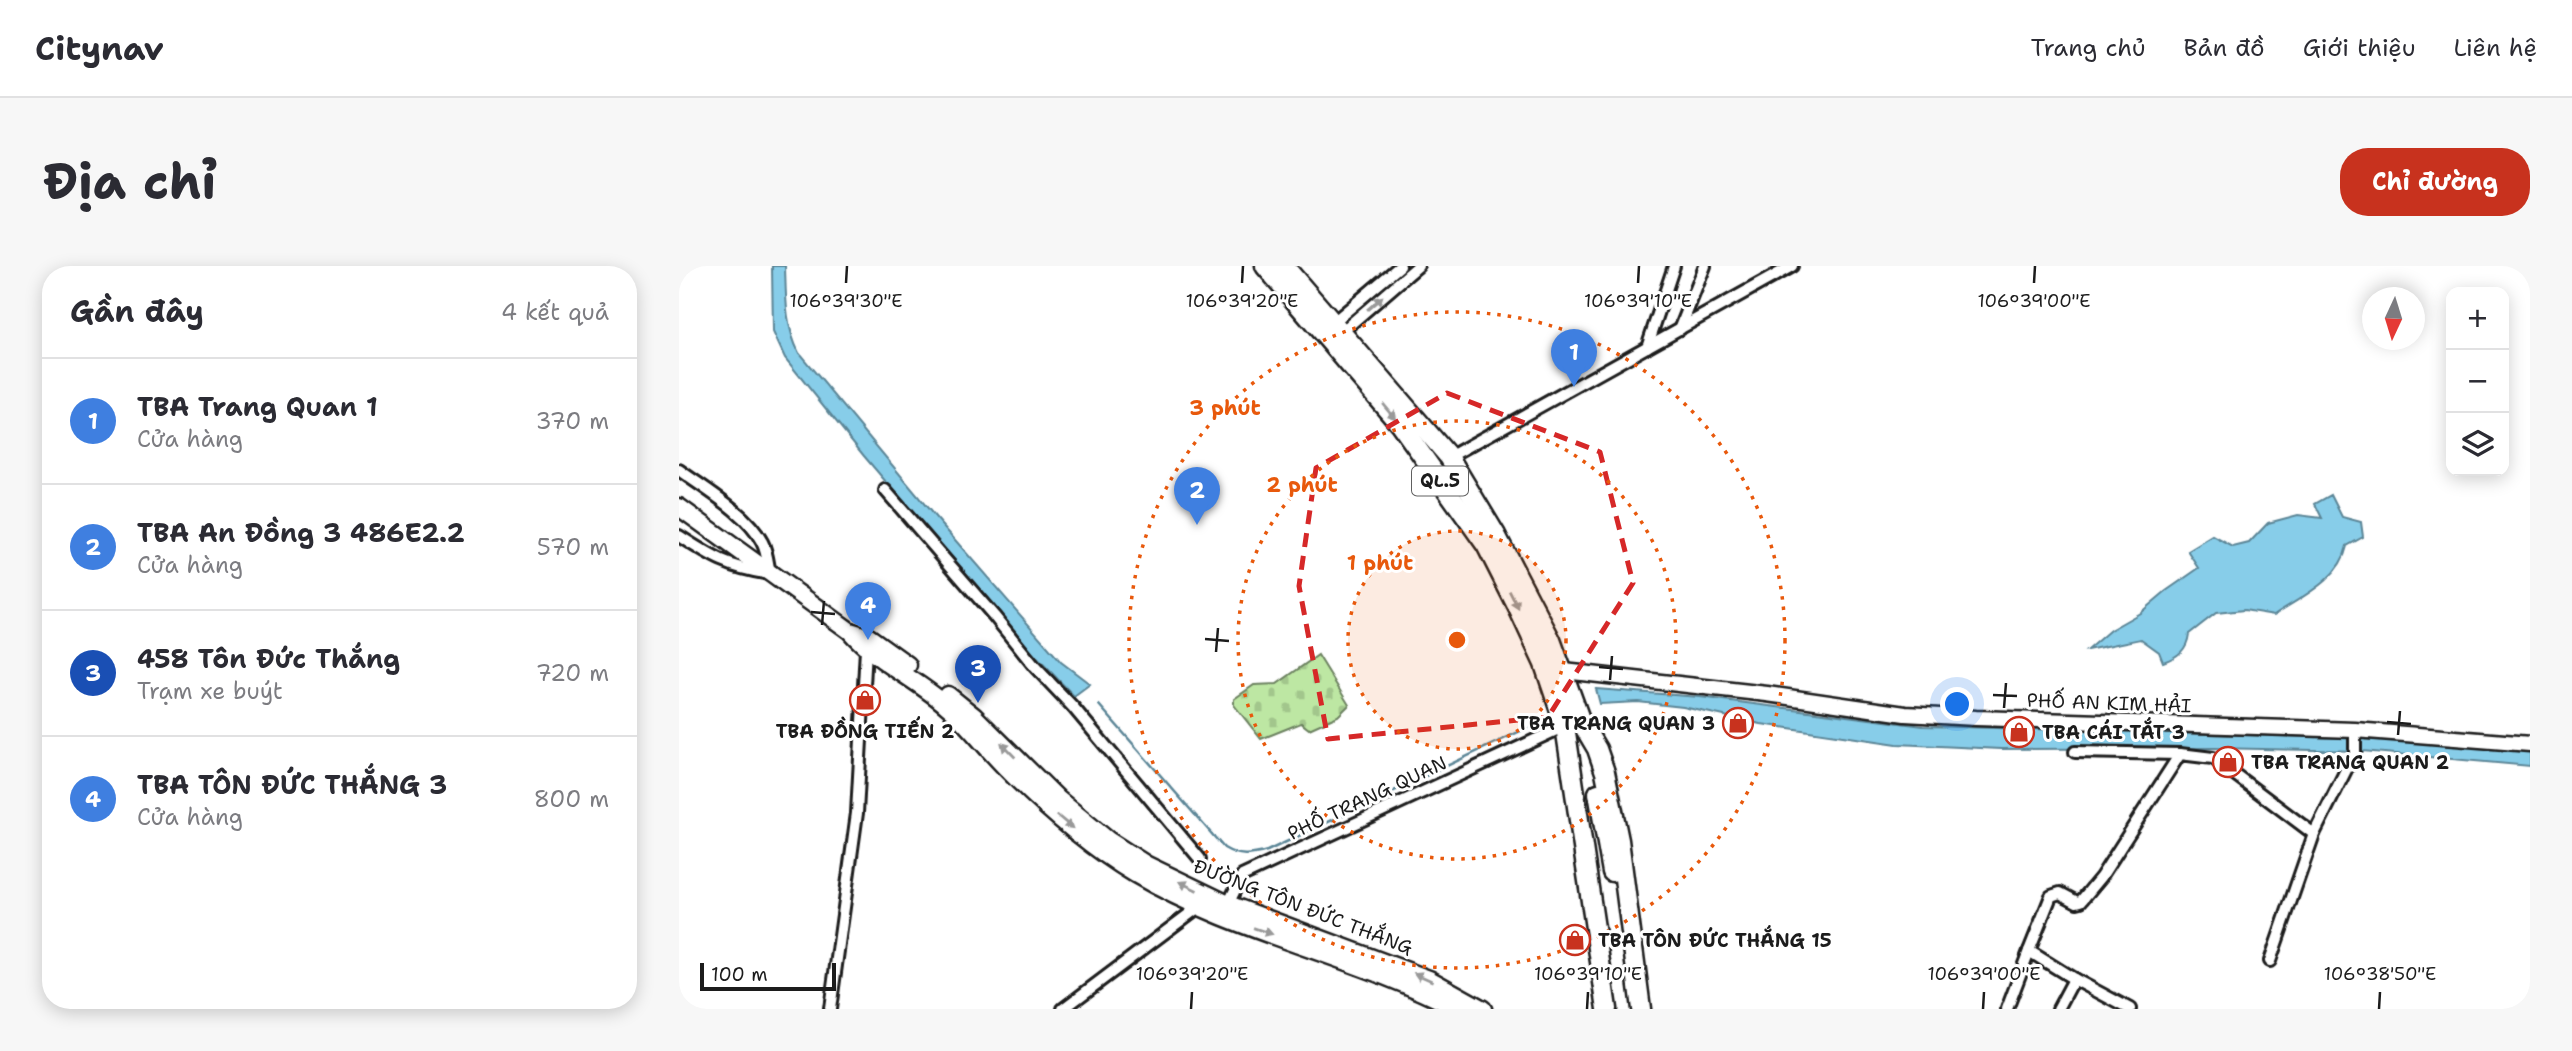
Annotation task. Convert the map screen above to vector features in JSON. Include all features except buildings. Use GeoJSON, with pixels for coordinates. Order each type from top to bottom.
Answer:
{"type":"FeatureCollection","features":[{"type":"Feature","properties":{"kind":"highway","name":"QL.5"},"geometry":{"type":"LineString","coordinates":[[1265,266],[1332,332],[1449,457],[1524,585],[1564,671],[1573,724],[1607,1009]]}},
{"type":"Feature","properties":{"kind":"highway","name":"QL.5"},"geometry":{"type":"LineString","coordinates":[[1284,266],[1486,545],[1573,724],[1593,740],[1614,815],[1641,1009]]}},
{"type":"Feature","properties":{"kind":"highway"},"geometry":{"type":"LineString","coordinates":[[1573,724],[1588,776],[1631,1009]]}},
{"type":"Feature","properties":{"kind":"highway"},"geometry":{"type":"LineString","coordinates":[[1588,776],[1618,1009]]}},
{"type":"Feature","properties":{"kind":"main road","name":"ĐƯỜNG TÔN ĐỨC THẮNG"},"geometry":{"type":"LineString","coordinates":[[679,507],[850,631],[866,649],[947,705],[1037,799],[1084,838],[1134,873],[1197,906],[1381,974],[1458,1009]]}},
{"type":"Feature","properties":{"kind":"main road","name":"ĐƯỜNG TÔN ĐỨC THẮNG"},"geometry":{"type":"LineString","coordinates":[[850,631],[869,637],[974,716],[1058,799],[1108,840],[1147,865],[1228,904],[1429,979],[1483,1009]]}},
{"type":"Feature","properties":{"kind":"street"},"geometry":{"type":"LineString","coordinates":[[1332,332],[1400,266]]}},
{"type":"Feature","properties":{"kind":"street"},"geometry":{"type":"LineString","coordinates":[[1332,332],[1418,266]]}},
{"type":"Feature","properties":{"kind":"street"},"geometry":{"type":"LineString","coordinates":[[1647,347],[1674,266]]}},
{"type":"Feature","properties":{"kind":"street"},"geometry":{"type":"LineString","coordinates":[[1680,329],[1705,266]]}},
{"type":"Feature","properties":{"kind":"street"},"geometry":{"type":"LineString","coordinates":[[1449,457],[1792,266]]}},
{"type":"Feature","properties":{"kind":"street"},"geometry":{"type":"LineString","coordinates":[[679,470],[715,496],[755,532],[763,543],[770,574],[741,570],[725,564],[679,536]]}},
{"type":"Feature","properties":{"kind":"street"},"geometry":{"type":"LineString","coordinates":[[885,491],[1200,859]]}},
{"type":"Feature","properties":{"kind":"street"},"geometry":{"type":"LineString","coordinates":[[830,1009],[857,813],[866,649]]}},
{"type":"Feature","properties":{"kind":"street","name":"PHỐ AN KIM HẢI"},"geometry":{"type":"LineString","coordinates":[[1564,671],[1767,694],[1905,714],[2355,732],[2530,744]]}},
{"type":"Feature","properties":{"kind":"street","name":"PHỐ TRANG QUAN"},"geometry":{"type":"LineString","coordinates":[[1228,904],[1241,876],[1573,724]]}},
{"type":"Feature","properties":{"kind":"street"},"geometry":{"type":"LineString","coordinates":[[2270,961],[2314,834],[2355,757],[2355,732]]}},
{"type":"Feature","properties":{"kind":"street"},"geometry":{"type":"LineString","coordinates":[[2075,752],[2180,754],[2213,758],[2314,834]]}},
{"type":"Feature","properties":{"kind":"street"},"geometry":{"type":"LineString","coordinates":[[2007,1009],[2051,896],[2060,893],[2077,902],[2081,901],[2101,877],[2180,754]]}},
{"type":"Feature","properties":{"kind":"street"},"geometry":{"type":"LineString","coordinates":[[1063,1009],[1197,906],[1228,904]]}},
{"type":"Feature","properties":{"kind":"street"},"geometry":{"type":"LineString","coordinates":[[2029,951],[2130,1009]]}},
{"type":"Feature","properties":{"kind":"street"},"geometry":{"type":"LineString","coordinates":[[2058,1009],[2074,979]]}},
{"type":"Feature","properties":{"kind":"highlighted area"},"geometry":{"type":"Polygon","coordinates":[[[1447,393],[1600,452],[1633,583],[1548,717],[1328,739],[1299,586],[1316,468],[1447,393]]]}},
{"type":"Feature","properties":{"kind":"green space"},"geometry":{"type":"Polygon","coordinates":[[[1318,655],[1349,705],[1338,716],[1309,729],[1301,723],[1261,739],[1234,705],[1234,699],[1254,685],[1277,684],[1318,655]]]}},
{"type":"Feature","properties":{"kind":"water"},"geometry":{"type":"Polygon","coordinates":[[[772,266],[785,266],[789,321],[799,353],[936,518],[1061,662],[1090,684],[1074,696],[1023,643],[864,456],[785,358],[773,332],[772,266]]]}},
{"type":"Feature","properties":{"kind":"water"},"geometry":{"type":"Polygon","coordinates":[[[2331,495],[2342,517],[2361,522],[2363,537],[2347,546],[2343,558],[2328,578],[2274,615],[2244,610],[2216,613],[2189,634],[2181,652],[2163,662],[2159,652],[2141,639],[2087,650],[2110,630],[2140,613],[2199,568],[2188,551],[2213,536],[2233,547],[2249,543],[2268,523],[2298,515],[2322,518],[2315,504],[2331,495]]]}},
{"type":"Feature","properties":{"kind":"water"},"geometry":{"type":"Polygon","coordinates":[[[1596,689],[1700,697],[1923,726],[2349,738],[2530,750],[2530,766],[2362,751],[2214,748],[2001,749],[1897,744],[1761,724],[1683,707],[1638,702],[1600,704],[1596,689]]]}},
{"type":"Feature","properties":{"kind":"waterway"},"geometry":{"type":"LineString","coordinates":[[1099,705],[1224,848],[1245,855],[1267,851],[1546,719]]}},
{"type":"Feature","properties":{"kind":"place","name":"TBA Trang Quan 1"},"geometry":{"type":"Point","coordinates":[1574,387]}},
{"type":"Feature","properties":{"kind":"place","name":"TBA An Đồng 3 486E2.2"},"geometry":{"type":"Point","coordinates":[1197,525]}},
{"type":"Feature","properties":{"kind":"place","name":"TBA TÔN ĐỨC THẮNG 3"},"geometry":{"type":"Point","coordinates":[868,640]}},
{"type":"Feature","properties":{"kind":"place","name":"TBA ĐỒNG TIẾN 2"},"geometry":{"type":"Point","coordinates":[865,700]}},
{"type":"Feature","properties":{"kind":"place","name":"458 Tôn Đức Thắng"},"geometry":{"type":"Point","coordinates":[978,703]}},
{"type":"Feature","properties":{"kind":"place","name":"TBA TRANG QUAN 3"},"geometry":{"type":"Point","coordinates":[1738,723]}},
{"type":"Feature","properties":{"kind":"place","name":"TBA CÁI TẮT 3"},"geometry":{"type":"Point","coordinates":[2019,732]}},
{"type":"Feature","properties":{"kind":"place","name":"TBA TRANG QUAN 2"},"geometry":{"type":"Point","coordinates":[2228,762]}},
{"type":"Feature","properties":{"kind":"place","name":"TBA TÔN ĐỨC THẮNG 15"},"geometry":{"type":"Point","coordinates":[1575,940]}}]}
